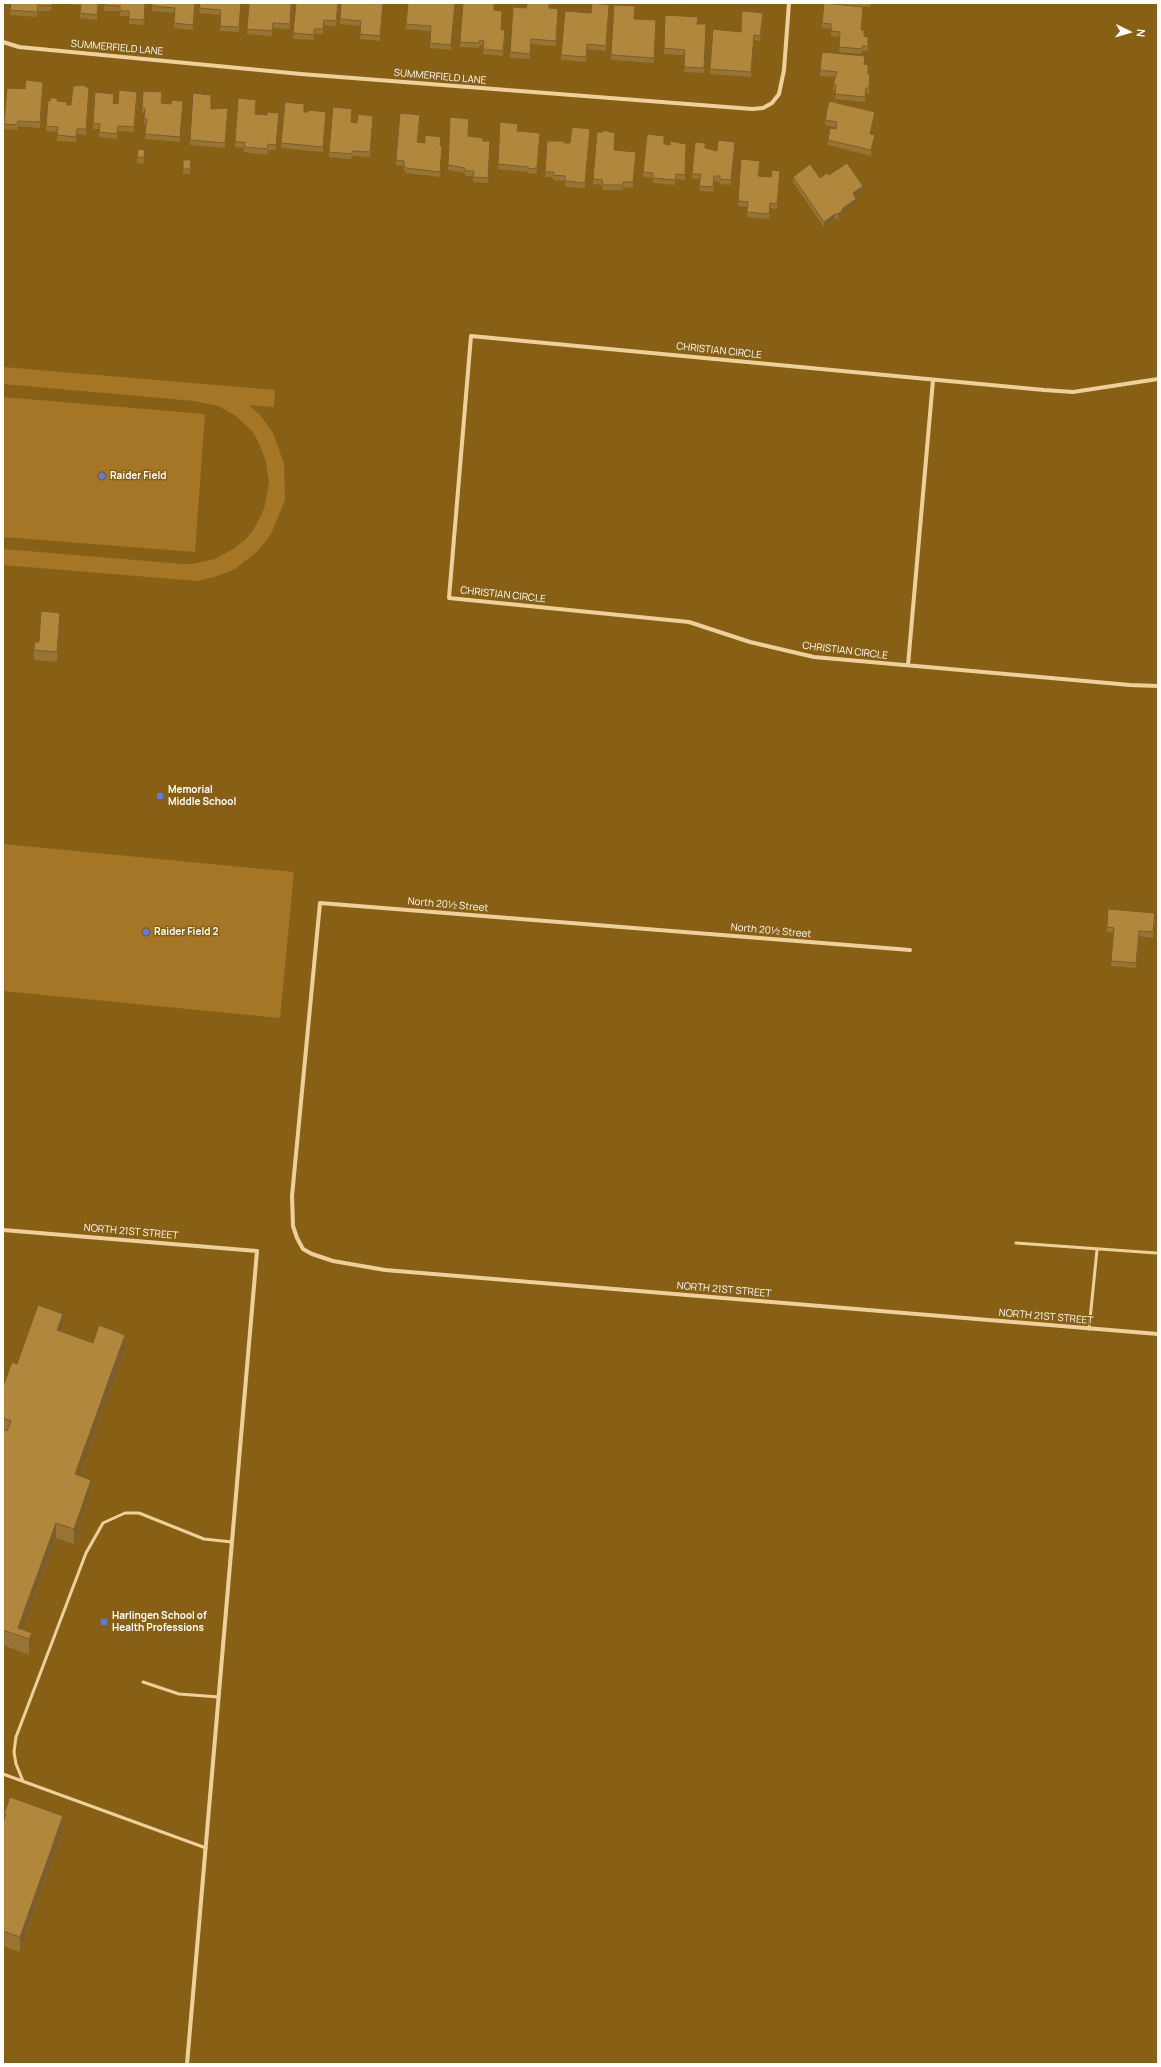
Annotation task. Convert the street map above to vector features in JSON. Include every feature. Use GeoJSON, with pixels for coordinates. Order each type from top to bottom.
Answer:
{"type":"FeatureCollection","features":[{"type":"Feature","properties":{"kind":"street","name":"SUMMERFIELD LANE"},"geometry":{"type":"LineString","coordinates":[[3,42],[19,47],[278,72],[752,109],[763,108],[772,103],[779,94],[784,70],[789,3]]}},
{"type":"Feature","properties":{"kind":"street","name":"CHRISTIAN CIRCLE"},"geometry":{"type":"LineString","coordinates":[[933,380],[471,336],[449,598],[689,622],[750,642],[814,657],[1130,685],[1158,686]]}},
{"type":"Feature","properties":{"kind":"street"},"geometry":{"type":"LineString","coordinates":[[908,665],[933,380],[1073,392],[1158,379]]}},
{"type":"Feature","properties":{"kind":"street","name":"North 20½ Street"},"geometry":{"type":"LineString","coordinates":[[297,1238],[293,1226],[292,1196],[320,903],[910,950]]}},
{"type":"Feature","properties":{"kind":"street","name":"NORTH 21ST STREET"},"geometry":{"type":"LineString","coordinates":[[3,1230],[257,1251],[232,1542]]}},
{"type":"Feature","properties":{"kind":"street","name":"NORTH 21ST STREET"},"geometry":{"type":"LineString","coordinates":[[297,1238],[304,1249],[312,1254],[333,1261],[385,1270],[1158,1334]]}},
{"type":"Feature","properties":{"kind":"street"},"geometry":{"type":"LineString","coordinates":[[187,2064],[232,1542]]}},
{"type":"Feature","properties":{"kind":"lane"},"geometry":{"type":"LineString","coordinates":[[1016,1243],[1097,1250],[1156,1253]]}},
{"type":"Feature","properties":{"kind":"lane"},"geometry":{"type":"LineString","coordinates":[[1089,1329],[1097,1250]]}},
{"type":"Feature","properties":{"kind":"lane"},"geometry":{"type":"LineString","coordinates":[[23,1781],[16,1764],[14,1752],[16,1737],[86,1553],[103,1524],[125,1514],[139,1513],[204,1539],[232,1542]]}},
{"type":"Feature","properties":{"kind":"lane"},"geometry":{"type":"LineString","coordinates":[[144,1682],[179,1694],[219,1697]]}},
{"type":"Feature","properties":{"kind":"lane"},"geometry":{"type":"LineString","coordinates":[[3,1774],[206,1848]]}},
{"type":"Feature","properties":{"kind":"shaded area"},"geometry":{"type":"Polygon","coordinates":[[[3,367],[275,390],[274,407],[249,405],[261,416],[273,433],[284,464],[285,500],[271,534],[258,551],[235,569],[218,576],[197,581],[3,565],[3,549],[183,564],[192,564],[215,559],[235,548],[246,539],[254,529],[264,509],[269,482],[266,461],[258,441],[252,431],[236,416],[218,406],[194,401],[3,384],[3,367]]]}},
{"type":"Feature","properties":{"kind":"shaded area","name":"Raider Field"},"geometry":{"type":"Polygon","coordinates":[[[3,397],[205,414],[195,552],[3,537],[3,397]]]}},
{"type":"Feature","properties":{"kind":"shaded area","name":"Raider Field 2"},"geometry":{"type":"Polygon","coordinates":[[[3,844],[294,872],[280,1018],[3,991],[3,844]]]}},
{"type":"Feature","properties":{"kind":"building"},"geometry":{"type":"Polygon","coordinates":[[[11,3],[51,3],[51,6],[38,5],[37,12],[10,10],[11,3]]]}},
{"type":"Feature","properties":{"kind":"building"},"geometry":{"type":"Polygon","coordinates":[[[81,3],[98,3],[97,15],[80,13],[81,3]]]}},
{"type":"Feature","properties":{"kind":"building"},"geometry":{"type":"Polygon","coordinates":[[[104,3],[145,3],[144,20],[129,19],[129,11],[120,11],[120,6],[104,5],[104,3]]]}},
{"type":"Feature","properties":{"kind":"building"},"geometry":{"type":"Polygon","coordinates":[[[152,3],[195,3],[193,25],[174,23],[175,8],[152,6],[152,3]]]}},
{"type":"Feature","properties":{"kind":"building"},"geometry":{"type":"Polygon","coordinates":[[[200,3],[241,3],[239,27],[220,26],[221,10],[199,8],[200,3]]]}},
{"type":"Feature","properties":{"kind":"building"},"geometry":{"type":"Polygon","coordinates":[[[249,3],[291,3],[290,24],[273,23],[272,31],[247,29],[249,3]]]}},
{"type":"Feature","properties":{"kind":"building"},"geometry":{"type":"Polygon","coordinates":[[[296,3],[338,3],[336,21],[324,20],[323,29],[314,29],[314,35],[293,33],[296,3]]]}},
{"type":"Feature","properties":{"kind":"building"},"geometry":{"type":"Polygon","coordinates":[[[341,3],[383,3],[380,36],[360,34],[361,21],[340,19],[341,3]]]}},
{"type":"Feature","properties":{"kind":"building"},"geometry":{"type":"Polygon","coordinates":[[[408,3],[455,3],[451,45],[430,43],[431,26],[406,24],[408,3]]]}},
{"type":"Feature","properties":{"kind":"building"},"geometry":{"type":"Polygon","coordinates":[[[463,3],[494,3],[494,10],[502,11],[501,30],[505,30],[503,51],[483,49],[484,41],[480,40],[479,43],[460,42],[463,3]]]}},
{"type":"Feature","properties":{"kind":"building"},"geometry":{"type":"Polygon","coordinates":[[[527,3],[549,3],[549,8],[558,9],[556,41],[531,39],[530,54],[510,52],[513,7],[526,8],[527,3]]]}},
{"type":"Feature","properties":{"kind":"building"},"geometry":{"type":"Polygon","coordinates":[[[592,3],[609,5],[606,46],[587,44],[586,57],[561,55],[565,11],[591,13],[592,3]]]}},
{"type":"Feature","properties":{"kind":"building"},"geometry":{"type":"Polygon","coordinates":[[[824,3],[863,7],[861,30],[864,30],[864,36],[868,37],[868,46],[862,46],[862,49],[839,47],[840,32],[831,31],[831,24],[822,23],[824,3]]]}},
{"type":"Feature","properties":{"kind":"building"},"geometry":{"type":"Polygon","coordinates":[[[614,5],[635,6],[634,19],[656,20],[654,58],[611,55],[614,5]]]}},
{"type":"Feature","properties":{"kind":"building"},"geometry":{"type":"Polygon","coordinates":[[[742,11],[763,13],[760,36],[754,35],[751,72],[710,69],[713,29],[741,32],[742,11]]]}},
{"type":"Feature","properties":{"kind":"building"},"geometry":{"type":"Polygon","coordinates":[[[665,15],[698,17],[697,24],[706,24],[704,68],[684,67],[685,50],[664,48],[665,15]]]}},
{"type":"Feature","properties":{"kind":"building"},"geometry":{"type":"Polygon","coordinates":[[[822,52],[865,56],[864,64],[868,65],[868,74],[870,74],[869,88],[866,88],[865,97],[835,94],[836,85],[833,85],[837,72],[820,70],[822,52]]]}},
{"type":"Feature","properties":{"kind":"building"},"geometry":{"type":"Polygon","coordinates":[[[26,80],[43,82],[40,122],[18,121],[17,125],[4,124],[7,88],[25,89],[26,80]]]}},
{"type":"Feature","properties":{"kind":"building"},"geometry":{"type":"Polygon","coordinates":[[[85,85],[85,87],[89,87],[86,129],[77,129],[76,137],[57,135],[58,127],[46,126],[48,101],[50,101],[50,98],[57,98],[57,101],[67,102],[67,105],[71,105],[73,86],[85,85]]]}},
{"type":"Feature","properties":{"kind":"building"},"geometry":{"type":"Polygon","coordinates":[[[119,90],[137,92],[134,127],[118,126],[117,134],[99,132],[100,124],[93,123],[95,92],[114,94],[113,103],[118,104],[119,90]]]}},
{"type":"Feature","properties":{"kind":"building"},"geometry":{"type":"Polygon","coordinates":[[[143,91],[162,92],[161,103],[171,104],[172,100],[183,101],[180,137],[145,134],[147,119],[144,119],[145,108],[142,108],[143,91]]]}},
{"type":"Feature","properties":{"kind":"building"},"geometry":{"type":"Polygon","coordinates":[[[193,93],[211,95],[211,109],[228,108],[225,143],[190,140],[193,93]]]}},
{"type":"Feature","properties":{"kind":"building"},"geometry":{"type":"Polygon","coordinates":[[[238,98],[256,100],[255,114],[267,115],[267,112],[279,113],[276,145],[268,144],[267,149],[244,147],[245,142],[235,142],[238,98]]]}},
{"type":"Feature","properties":{"kind":"building"},"geometry":{"type":"Polygon","coordinates":[[[829,101],[875,112],[870,134],[875,135],[871,150],[828,140],[830,128],[836,129],[837,122],[825,120],[829,101]]]}},
{"type":"Feature","properties":{"kind":"building"},"geometry":{"type":"Polygon","coordinates":[[[285,102],[304,104],[304,112],[308,112],[309,110],[326,112],[323,147],[281,143],[285,102]]]}},
{"type":"Feature","properties":{"kind":"building"},"geometry":{"type":"Polygon","coordinates":[[[333,107],[352,109],[351,122],[357,123],[358,114],[373,116],[370,152],[352,151],[352,154],[329,152],[333,107]]]}},
{"type":"Feature","properties":{"kind":"building"},"geometry":{"type":"Polygon","coordinates":[[[400,113],[420,115],[417,142],[425,143],[425,135],[441,137],[440,146],[442,146],[440,172],[406,168],[404,161],[396,160],[400,113]]]}},
{"type":"Feature","properties":{"kind":"building"},"geometry":{"type":"Polygon","coordinates":[[[450,117],[469,119],[468,136],[483,138],[483,141],[490,141],[488,178],[473,177],[474,171],[465,171],[465,168],[448,165],[450,117]]]}},
{"type":"Feature","properties":{"kind":"building"},"geometry":{"type":"Polygon","coordinates":[[[500,122],[518,124],[517,131],[540,133],[537,168],[529,169],[528,167],[498,164],[500,122]]]}},
{"type":"Feature","properties":{"kind":"building"},"geometry":{"type":"Polygon","coordinates":[[[572,127],[590,129],[585,183],[565,181],[565,176],[553,175],[554,172],[545,172],[547,141],[564,141],[564,143],[570,143],[572,127]]]}},
{"type":"Feature","properties":{"kind":"building"},"geometry":{"type":"Polygon","coordinates":[[[603,130],[615,133],[614,150],[636,152],[633,182],[623,182],[623,185],[603,185],[602,180],[593,179],[597,132],[603,132],[603,130]]]}},
{"type":"Feature","properties":{"kind":"building"},"geometry":{"type":"Polygon","coordinates":[[[647,134],[664,136],[664,144],[670,145],[670,141],[686,144],[685,175],[676,174],[675,180],[653,178],[653,173],[643,172],[647,134]]]}},
{"type":"Feature","properties":{"kind":"building"},"geometry":{"type":"Polygon","coordinates":[[[718,140],[735,142],[731,180],[720,179],[720,176],[714,176],[713,187],[699,186],[701,174],[692,174],[695,142],[705,143],[705,148],[717,151],[718,140]]]}},
{"type":"Feature","properties":{"kind":"building"},"geometry":{"type":"Polygon","coordinates":[[[138,149],[145,150],[144,158],[137,157],[138,149]]]}},
{"type":"Feature","properties":{"kind":"building"},"geometry":{"type":"Polygon","coordinates":[[[741,159],[760,161],[758,176],[771,177],[772,170],[780,171],[777,204],[770,203],[769,214],[747,212],[748,202],[738,201],[741,159]]]}},
{"type":"Feature","properties":{"kind":"building"},"geometry":{"type":"Polygon","coordinates":[[[183,160],[191,160],[190,169],[183,169],[183,160]]]}},
{"type":"Feature","properties":{"kind":"building"},"geometry":{"type":"Polygon","coordinates":[[[847,163],[863,186],[853,193],[856,199],[843,208],[838,214],[835,214],[824,222],[793,177],[810,164],[820,178],[827,173],[829,175],[847,163]]]}},
{"type":"Feature","properties":{"kind":"building"},"geometry":{"type":"Polygon","coordinates":[[[41,611],[60,613],[57,652],[34,650],[35,642],[39,642],[41,611]]]}},
{"type":"Feature","properties":{"kind":"building"},"geometry":{"type":"Polygon","coordinates":[[[1108,909],[1155,913],[1153,932],[1139,931],[1136,963],[1111,961],[1114,928],[1107,927],[1108,909]]]}},
{"type":"Feature","properties":{"kind":"building"},"geometry":{"type":"Polygon","coordinates":[[[38,1305],[63,1314],[57,1330],[93,1343],[99,1325],[125,1335],[75,1474],[91,1480],[74,1529],[56,1523],[18,1628],[32,1633],[29,1639],[3,1630],[3,1429],[7,1431],[11,1421],[3,1418],[3,1387],[12,1362],[17,1364],[38,1305]]]}},
{"type":"Feature","properties":{"kind":"building"},"geometry":{"type":"Polygon","coordinates":[[[10,1797],[63,1816],[20,1937],[3,1931],[3,1822],[10,1797]]]}},
{"type":"Feature","properties":{"kind":"place","name":"Raider Field"},"geometry":{"type":"Point","coordinates":[102,476]}},
{"type":"Feature","properties":{"kind":"place","name":"Memorial Middle School"},"geometry":{"type":"Point","coordinates":[160,796]}},
{"type":"Feature","properties":{"kind":"place","name":"Raider Field 2"},"geometry":{"type":"Point","coordinates":[146,932]}},
{"type":"Feature","properties":{"kind":"place","name":"Harlingen School of Health Professions"},"geometry":{"type":"Point","coordinates":[104,1622]}}]}
